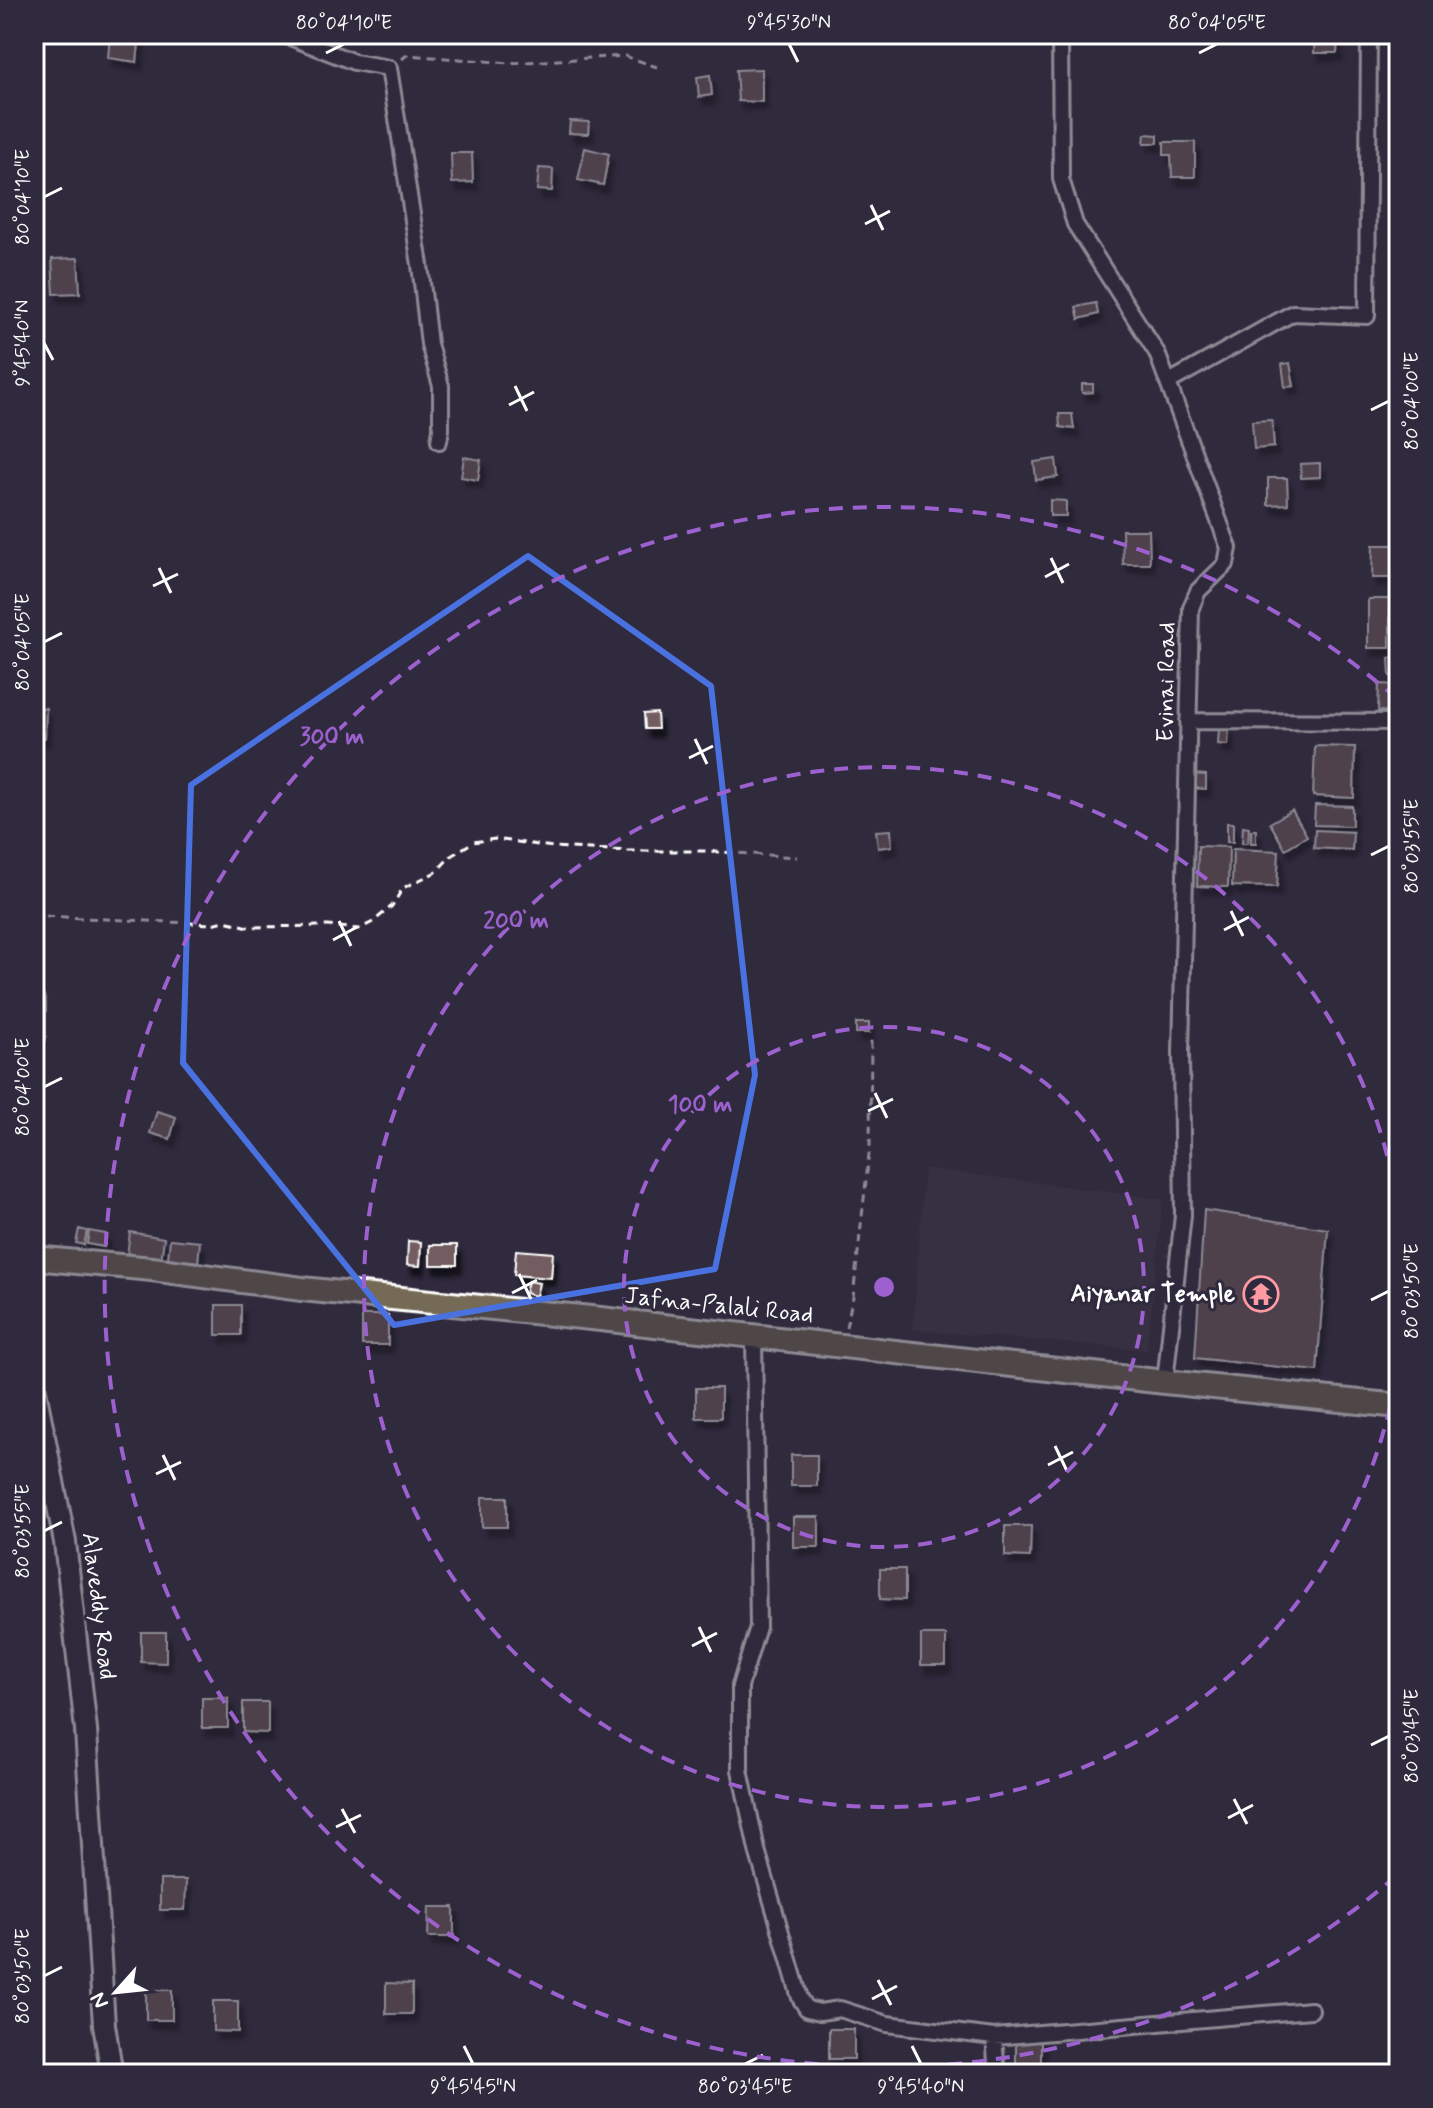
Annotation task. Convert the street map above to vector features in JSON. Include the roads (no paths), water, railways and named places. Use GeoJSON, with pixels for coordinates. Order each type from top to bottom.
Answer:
{"type":"FeatureCollection","features":[{"type":"Feature","properties":{"kind":"main road","name":"Jafna-Palali Road"},"geometry":{"type":"LineString","coordinates":[[34,1258],[1399,1406]]}},
{"type":"Feature","properties":{"kind":"street"},"geometry":{"type":"LineString","coordinates":[[283,34],[354,62],[389,68],[420,265],[429,344],[441,386],[439,441]]}},
{"type":"Feature","properties":{"kind":"street","name":"Evinai Road"},"geometry":{"type":"LineString","coordinates":[[1060,34],[1061,179],[1075,224],[1157,353],[1229,548],[1226,564],[1198,591],[1191,608],[1181,1053],[1183,1215],[1165,1382]]}},
{"type":"Feature","properties":{"kind":"street"},"geometry":{"type":"LineString","coordinates":[[1169,382],[1293,313],[1367,316],[1369,34]]}},
{"type":"Feature","properties":{"kind":"street"},"geometry":{"type":"LineString","coordinates":[[1188,721],[1399,722]]}},
{"type":"Feature","properties":{"kind":"street"},"geometry":{"type":"LineString","coordinates":[[34,1002],[34,1037]]}},
{"type":"Feature","properties":{"kind":"street"},"geometry":{"type":"LineString","coordinates":[[754,1336],[758,1627],[740,1686],[740,1770],[757,1850],[800,1998],[807,2009],[820,2012],[840,2009],[887,2024],[994,2037],[1311,2010]]}},
{"type":"Feature","properties":{"kind":"street","name":"Alaveddy Road"},"geometry":{"type":"LineString","coordinates":[[34,1386],[65,1542],[86,1730],[104,2025],[112,2074]]}},
{"type":"Feature","properties":{"kind":"street"},"geometry":{"type":"LineString","coordinates":[[994,2037],[997,2074]]}},
{"type":"Feature","properties":{"kind":"place","name":"Aiyanar Temple"},"geometry":{"type":"Point","coordinates":[1261,1294]}}]}
